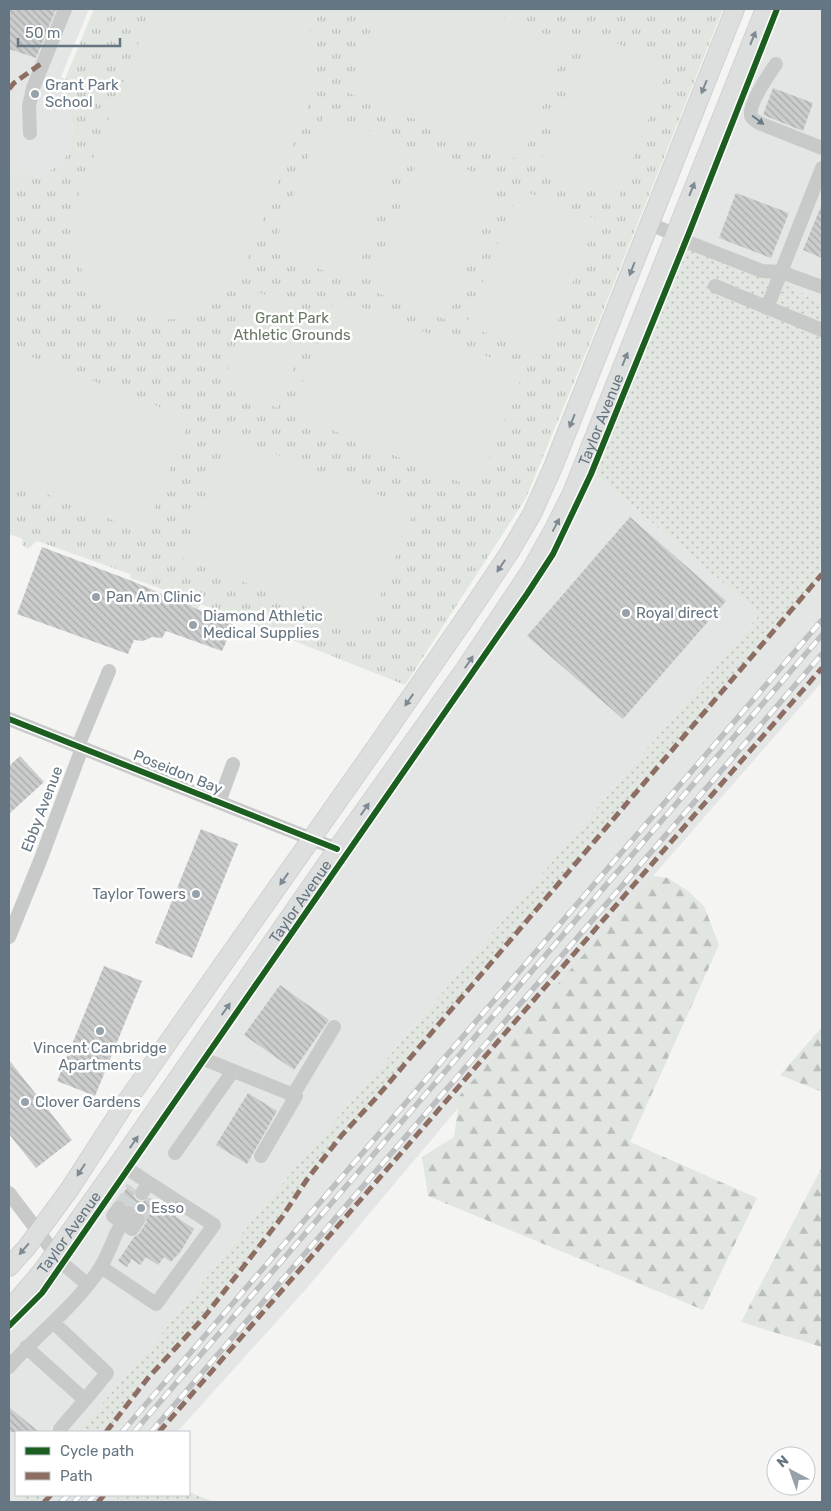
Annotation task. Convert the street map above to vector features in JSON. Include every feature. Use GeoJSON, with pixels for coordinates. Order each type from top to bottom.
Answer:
{"type":"FeatureCollection","features":[{"type":"Feature","properties":{"kind":"main road","name":"Taylor Avenue"},"geometry":{"type":"LineString","coordinates":[[9,1267],[39,1231],[69,1190],[124,1105],[478,600],[532,514],[578,406],[735,9]]}},
{"type":"Feature","properties":{"kind":"main road","name":"Taylor Avenue"},"geometry":{"type":"LineString","coordinates":[[9,1310],[32,1284],[119,1163],[337,849],[465,669],[515,596],[543,550],[572,493],[765,9]]}},
{"type":"Feature","properties":{"kind":"street"},"geometry":{"type":"LineString","coordinates":[[30,133],[29,106],[33,88],[65,9]]}},
{"type":"Feature","properties":{"kind":"street"},"geometry":{"type":"LineString","coordinates":[[776,64],[763,82],[750,115],[759,123],[822,148]]}},
{"type":"Feature","properties":{"kind":"street"},"geometry":{"type":"LineString","coordinates":[[767,308],[822,168]]}},
{"type":"Feature","properties":{"kind":"street"},"geometry":{"type":"LineString","coordinates":[[650,224],[685,241],[762,271],[781,272],[822,287]]}},
{"type":"Feature","properties":{"kind":"street"},"geometry":{"type":"LineString","coordinates":[[715,286],[822,330]]}},
{"type":"Feature","properties":{"kind":"street","name":"Ebby Avenue"},"geometry":{"type":"LineString","coordinates":[[9,937],[40,860],[109,671]]}},
{"type":"Feature","properties":{"kind":"street","name":"Poseidon Bay"},"geometry":{"type":"LineString","coordinates":[[9,719],[337,849]]}},
{"type":"Feature","properties":{"kind":"street"},"geometry":{"type":"LineString","coordinates":[[219,802],[232,764]]}},
{"type":"Feature","properties":{"kind":"street"},"geometry":{"type":"LineString","coordinates":[[293,1095],[334,1027]]}},
{"type":"Feature","properties":{"kind":"street"},"geometry":{"type":"LineString","coordinates":[[194,1055],[296,1096],[260,1156]]}},
{"type":"Feature","properties":{"kind":"street"},"geometry":{"type":"LineString","coordinates":[[175,1153],[233,1071]]}},
{"type":"Feature","properties":{"kind":"street"},"geometry":{"type":"LineString","coordinates":[[101,1267],[156,1304],[214,1225],[146,1189],[119,1163]]}},
{"type":"Feature","properties":{"kind":"street"},"geometry":{"type":"LineString","coordinates":[[9,1193],[62,1263],[87,1284]]}},
{"type":"Feature","properties":{"kind":"street"},"geometry":{"type":"LineString","coordinates":[[9,1367],[26,1347],[54,1323],[101,1267],[126,1216]]}},
{"type":"Feature","properties":{"kind":"street"},"geometry":{"type":"LineString","coordinates":[[54,1323],[107,1373],[60,1429]]}},
{"type":"Feature","properties":{"kind":"street"},"geometry":{"type":"LineString","coordinates":[[26,1347],[85,1400]]}},
{"type":"Feature","properties":{"kind":"shaded area","name":"Grant Park School"},"geometry":{"type":"Polygon","coordinates":[[[9,9],[89,9],[58,84],[73,126],[70,150],[59,166],[38,177],[9,170],[9,9]]]}},
{"type":"Feature","properties":{"kind":"shaded area"},"geometry":{"type":"Polygon","coordinates":[[[765,9],[822,9],[822,302],[808,297],[780,277],[674,234],[765,9]]]}},
{"type":"Feature","properties":{"kind":"shaded area"},"geometry":{"type":"Polygon","coordinates":[[[583,464],[760,614],[271,1197],[148,1351],[78,1431],[15,1431],[15,1496],[22,1496],[17,1502],[9,1502],[9,1310],[465,669],[583,464]]]}},
{"type":"Feature","properties":{"kind":"shaded area"},"geometry":{"type":"Polygon","coordinates":[[[822,575],[822,682],[653,876],[306,1289],[178,1431],[107,1431],[148,1378],[206,1316],[263,1243],[327,1154],[822,575]]]}},
{"type":"Feature","properties":{"kind":"shaded area"},"geometry":{"type":"Polygon","coordinates":[[[50,1496],[119,1496],[114,1502],[44,1502],[50,1496]]]}},
{"type":"Feature","properties":{"kind":"green space","name":"Grant Park Athletic Grounds"},"geometry":{"type":"Polygon","coordinates":[[[94,9],[723,9],[526,498],[405,685],[201,604],[197,610],[181,602],[184,597],[131,578],[130,574],[37,541],[28,549],[22,545],[23,539],[9,534],[9,170],[38,177],[59,166],[70,150],[73,126],[58,84],[60,77],[65,79],[94,9]]]}},
{"type":"Feature","properties":{"kind":"green space"},"geometry":{"type":"Polygon","coordinates":[[[152,9],[295,9],[303,19],[312,37],[317,66],[315,89],[241,276],[209,306],[196,313],[179,318],[143,317],[125,311],[109,302],[96,290],[85,275],[77,259],[73,238],[76,202],[152,9]]]}},
{"type":"Feature","properties":{"kind":"green space"},"geometry":{"type":"Polygon","coordinates":[[[379,9],[482,9],[568,43],[521,161],[346,92],[379,9]]]}},
{"type":"Feature","properties":{"kind":"green space"},"geometry":{"type":"Polygon","coordinates":[[[590,33],[670,64],[617,201],[537,170],[590,33]]]}},
{"type":"Feature","properties":{"kind":"green space"},"geometry":{"type":"Polygon","coordinates":[[[326,113],[406,145],[352,282],[272,250],[326,113]]]}},
{"type":"Feature","properties":{"kind":"green space"},"geometry":{"type":"Polygon","coordinates":[[[421,152],[500,182],[447,320],[368,289],[421,152]]]}},
{"type":"Feature","properties":{"kind":"green space"},"geometry":{"type":"Polygon","coordinates":[[[519,189],[597,219],[544,356],[466,325],[519,189]]]}},
{"type":"Feature","properties":{"kind":"green space"},"geometry":{"type":"Polygon","coordinates":[[[674,234],[780,277],[808,297],[822,302],[822,575],[376,1098],[342,1135],[206,1316],[148,1378],[107,1431],[78,1431],[148,1351],[271,1197],[760,614],[583,464],[674,234]]]}},
{"type":"Feature","properties":{"kind":"green space"},"geometry":{"type":"Polygon","coordinates":[[[258,292],[314,314],[278,408],[221,386],[258,292]]]}},
{"type":"Feature","properties":{"kind":"green space"},"geometry":{"type":"Polygon","coordinates":[[[336,297],[524,371],[477,489],[290,413],[336,297]]]}},
{"type":"Feature","properties":{"kind":"green space"},"geometry":{"type":"Polygon","coordinates":[[[9,348],[190,419],[145,533],[9,479],[9,348]]]}},
{"type":"Feature","properties":{"kind":"green space"},"geometry":{"type":"Polygon","coordinates":[[[229,436],[415,509],[366,631],[181,557],[229,436]]]}},
{"type":"Feature","properties":{"kind":"green space"},"geometry":{"type":"Polygon","coordinates":[[[653,876],[668,878],[688,891],[704,906],[719,945],[630,1142],[757,1198],[703,1310],[428,1196],[422,1157],[454,1137],[460,1095],[653,876]]]}},
{"type":"Feature","properties":{"kind":"green space"},"geometry":{"type":"Polygon","coordinates":[[[822,1027],[822,1092],[780,1075],[822,1027]]]}},
{"type":"Feature","properties":{"kind":"green space"},"geometry":{"type":"Polygon","coordinates":[[[822,1167],[822,1347],[741,1322],[822,1167]]]}},
{"type":"Feature","properties":{"kind":"green space"},"geometry":{"type":"Polygon","coordinates":[[[190,1492],[214,1502],[114,1502],[119,1496],[190,1496],[190,1492]]]}},
{"type":"Feature","properties":{"kind":"green space"},"geometry":{"type":"Polygon","coordinates":[[[22,1496],[50,1496],[44,1502],[17,1502],[22,1496]]]}},
{"type":"Feature","properties":{"kind":"building","name":"Grant Park School"},"geometry":{"type":"Polygon","coordinates":[[[9,9],[56,9],[36,58],[9,49],[9,9]]]}},
{"type":"Feature","properties":{"kind":"building"},"geometry":{"type":"Polygon","coordinates":[[[773,88],[813,103],[803,131],[763,115],[773,88]]]}},
{"type":"Feature","properties":{"kind":"building"},"geometry":{"type":"Polygon","coordinates":[[[736,193],[789,213],[771,258],[719,238],[736,193]]]}},
{"type":"Feature","properties":{"kind":"building"},"geometry":{"type":"Polygon","coordinates":[[[822,204],[822,258],[803,250],[822,204]]]}},
{"type":"Feature","properties":{"kind":"building"},"geometry":{"type":"Polygon","coordinates":[[[630,517],[726,601],[623,719],[527,636],[630,517]]]}},
{"type":"Feature","properties":{"kind":"building","name":"Pan Am Clinic"},"geometry":{"type":"Polygon","coordinates":[[[42,547],[132,581],[234,625],[222,651],[166,631],[162,638],[152,637],[143,641],[134,640],[128,654],[17,614],[42,547]]]}},
{"type":"Feature","properties":{"kind":"building"},"geometry":{"type":"Polygon","coordinates":[[[20,756],[44,782],[9,814],[9,766],[20,756]]]}},
{"type":"Feature","properties":{"kind":"building","name":"Taylor Towers"},"geometry":{"type":"Polygon","coordinates":[[[201,829],[238,844],[192,958],[155,943],[201,829]]]}},
{"type":"Feature","properties":{"kind":"building","name":"Vincent Cambridge Apartments"},"geometry":{"type":"Polygon","coordinates":[[[104,966],[142,981],[95,1096],[57,1081],[104,966]]]}},
{"type":"Feature","properties":{"kind":"building"},"geometry":{"type":"Polygon","coordinates":[[[280,985],[329,1020],[294,1070],[244,1035],[280,985]]]}},
{"type":"Feature","properties":{"kind":"building","name":"Clover Gardens"},"geometry":{"type":"Polygon","coordinates":[[[9,1060],[72,1140],[36,1168],[9,1134],[9,1060]]]}},
{"type":"Feature","properties":{"kind":"building"},"geometry":{"type":"Polygon","coordinates":[[[248,1093],[277,1111],[247,1164],[216,1145],[248,1093]]]}},
{"type":"Feature","properties":{"kind":"building"},"geometry":{"type":"Polygon","coordinates":[[[129,1185],[135,1189],[134,1196],[137,1200],[142,1202],[149,1198],[194,1229],[181,1251],[171,1262],[164,1257],[158,1265],[146,1257],[140,1265],[132,1259],[127,1267],[118,1261],[147,1221],[143,1213],[136,1212],[133,1206],[119,1199],[129,1185]]]}},
{"type":"Feature","properties":{"kind":"building"},"geometry":{"type":"Polygon","coordinates":[[[9,1407],[38,1431],[15,1431],[9,1432],[9,1407]]]}},
{"type":"Feature","properties":{"kind":"tunnel"},"geometry":{"type":"LineString","coordinates":[[119,1208],[133,1188]]}},
{"type":"Feature","properties":{"kind":"tunnel"},"geometry":{"type":"LineString","coordinates":[[128,1213],[142,1193]]}},
{"type":"Feature","properties":{"kind":"tunnel"},"geometry":{"type":"LineString","coordinates":[[138,1220],[151,1200]]}},
{"type":"Feature","properties":{"kind":"railway"},"geometry":{"type":"LineString","coordinates":[[123,1431],[822,620]]}},
{"type":"Feature","properties":{"kind":"railway"},"geometry":{"type":"LineString","coordinates":[[135,1431],[822,635]]}},
{"type":"Feature","properties":{"kind":"railway"},"geometry":{"type":"LineString","coordinates":[[152,1431],[822,654]]}},
{"type":"Feature","properties":{"kind":"railway"},"geometry":{"type":"LineString","coordinates":[[61,1502],[67,1496]]}},
{"type":"Feature","properties":{"kind":"railway"},"geometry":{"type":"LineString","coordinates":[[74,1502],[79,1496]]}},
{"type":"Feature","properties":{"kind":"railway"},"geometry":{"type":"LineString","coordinates":[[88,1502],[94,1496]]}},
{"type":"Feature","properties":{"kind":"marked path"},"geometry":{"type":"LineString","coordinates":[[9,89],[14,83],[42,63]]}},
{"type":"Feature","properties":{"kind":"marked path"},"geometry":{"type":"LineString","coordinates":[[107,1431],[148,1378],[205,1316],[282,1217],[308,1178],[342,1135],[376,1098],[822,574]]}},
{"type":"Feature","properties":{"kind":"marked path"},"geometry":{"type":"LineString","coordinates":[[160,1431],[822,668]]}},
{"type":"Feature","properties":{"kind":"marked path"},"geometry":{"type":"LineString","coordinates":[[44,1502],[50,1496]]}},
{"type":"Feature","properties":{"kind":"marked path"},"geometry":{"type":"LineString","coordinates":[[98,1502],[103,1496]]}},
{"type":"Feature","properties":{"kind":"cycle path"},"geometry":{"type":"LineString","coordinates":[[9,1326],[42,1293],[553,554],[591,474],[777,9]]}},
{"type":"Feature","properties":{"kind":"cycle path"},"geometry":{"type":"LineString","coordinates":[[9,719],[337,849]]}},
{"type":"Feature","properties":{"kind":"place","name":"Grant Park School"},"geometry":{"type":"Point","coordinates":[35,94]}},
{"type":"Feature","properties":{"kind":"place","name":"Pan Am Clinic"},"geometry":{"type":"Point","coordinates":[96,597]}},
{"type":"Feature","properties":{"kind":"place","name":"Royal direct"},"geometry":{"type":"Point","coordinates":[626,613]}},
{"type":"Feature","properties":{"kind":"place","name":"Diamond Athletic Medical Supplies"},"geometry":{"type":"Point","coordinates":[193,625]}},
{"type":"Feature","properties":{"kind":"place","name":"Taylor Towers"},"geometry":{"type":"Point","coordinates":[196,894]}},
{"type":"Feature","properties":{"kind":"place","name":"Vincent Cambridge Apartments"},"geometry":{"type":"Point","coordinates":[100,1031]}},
{"type":"Feature","properties":{"kind":"place","name":"Clover Gardens"},"geometry":{"type":"Point","coordinates":[25,1102]}},
{"type":"Feature","properties":{"kind":"place","name":"Esso"},"geometry":{"type":"Point","coordinates":[141,1208]}}]}
